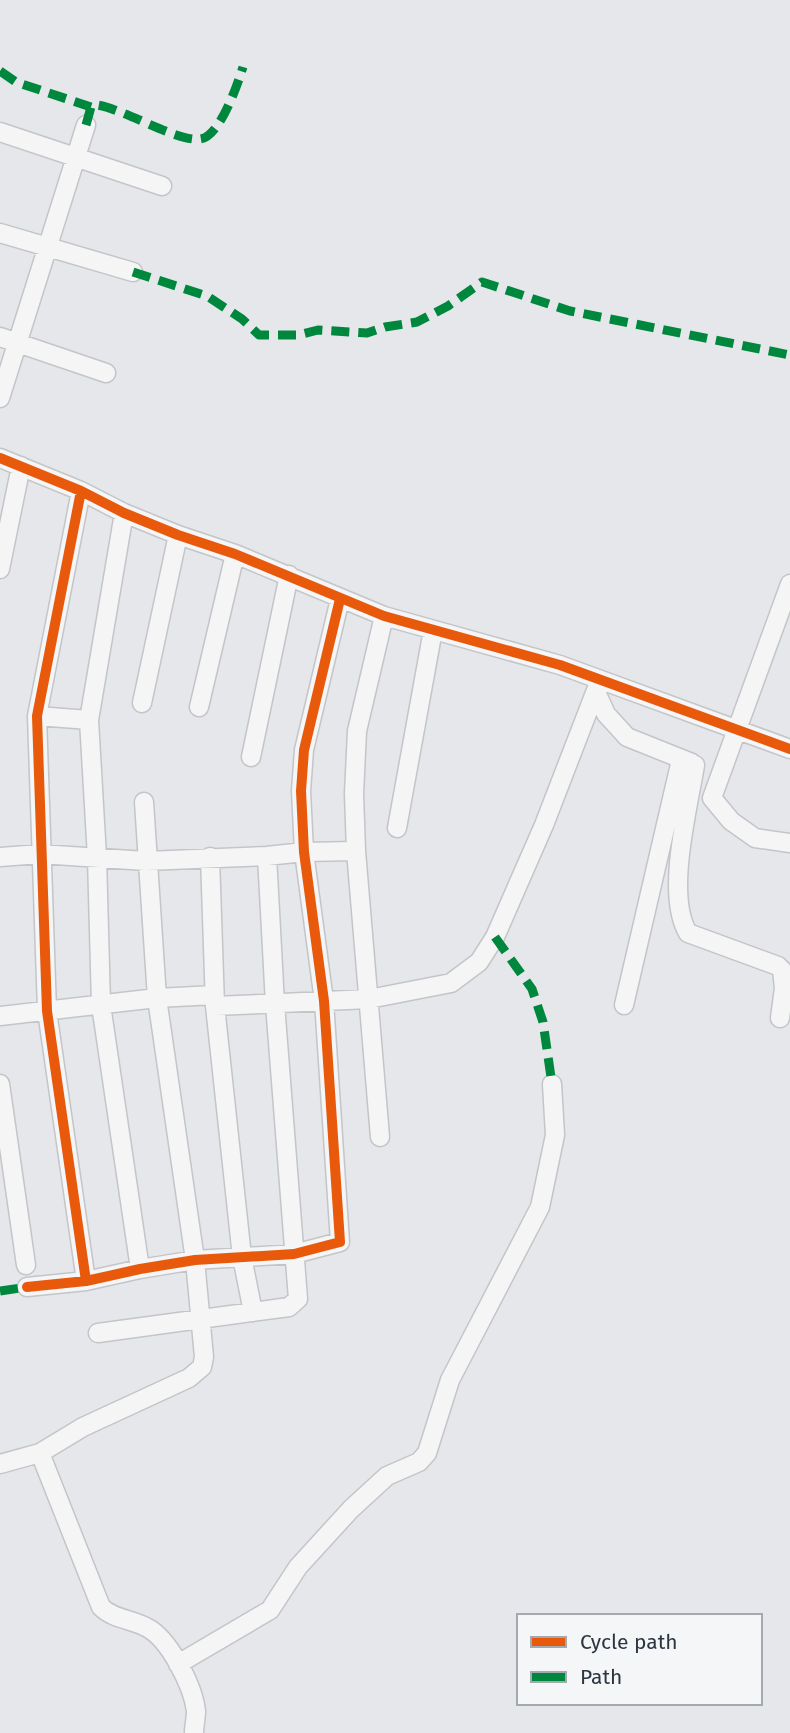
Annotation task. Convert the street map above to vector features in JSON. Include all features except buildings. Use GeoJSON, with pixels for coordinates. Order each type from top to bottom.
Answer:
{"type":"FeatureCollection","features":[{"type":"Feature","properties":{"kind":"street"},"geometry":{"type":"LineString","coordinates":[[0,398],[86,125]]}},
{"type":"Feature","properties":{"kind":"street"},"geometry":{"type":"LineString","coordinates":[[0,131],[162,186]]}},
{"type":"Feature","properties":{"kind":"street"},"geometry":{"type":"LineString","coordinates":[[0,233],[133,272]]}},
{"type":"Feature","properties":{"kind":"street"},"geometry":{"type":"LineString","coordinates":[[0,337],[106,373]]}},
{"type":"Feature","properties":{"kind":"street"},"geometry":{"type":"LineString","coordinates":[[0,458],[80,491],[124,513],[289,575],[384,616],[559,666],[598,686],[737,728],[790,749]]}},
{"type":"Feature","properties":{"kind":"street"},"geometry":{"type":"LineString","coordinates":[[0,569],[21,466]]}},
{"type":"Feature","properties":{"kind":"street"},"geometry":{"type":"LineString","coordinates":[[80,491],[37,716],[47,1011],[86,1281]]}},
{"type":"Feature","properties":{"kind":"street"},"geometry":{"type":"LineString","coordinates":[[124,513],[89,720],[97,857],[101,1005],[140,1269]]}},
{"type":"Feature","properties":{"kind":"street"},"geometry":{"type":"LineString","coordinates":[[142,703],[178,535]]}},
{"type":"Feature","properties":{"kind":"street"},"geometry":{"type":"LineString","coordinates":[[199,707],[235,554]]}},
{"type":"Feature","properties":{"kind":"street"},"geometry":{"type":"LineString","coordinates":[[251,758],[289,575]]}},
{"type":"Feature","properties":{"kind":"street"},"geometry":{"type":"LineString","coordinates":[[790,584],[712,798],[730,821],[755,838],[790,843]]}},
{"type":"Feature","properties":{"kind":"street"},"geometry":{"type":"LineString","coordinates":[[27,1287],[86,1281],[195,1260],[294,1254],[338,1244],[341,1237],[324,1001],[304,852],[301,770],[340,599]]}},
{"type":"Feature","properties":{"kind":"street"},"geometry":{"type":"LineString","coordinates":[[380,1137],[356,851],[354,794],[357,732],[384,616]]}},
{"type":"Feature","properties":{"kind":"street"},"geometry":{"type":"LineString","coordinates":[[397,828],[433,630]]}},
{"type":"Feature","properties":{"kind":"street"},"geometry":{"type":"LineString","coordinates":[[598,686],[606,714],[626,737],[692,763]]}},
{"type":"Feature","properties":{"kind":"street"},"geometry":{"type":"LineString","coordinates":[[0,1016],[157,998],[275,1004],[369,999],[451,984],[479,962],[495,937],[544,825],[598,686]]}},
{"type":"Feature","properties":{"kind":"street"},"geometry":{"type":"LineString","coordinates":[[37,716],[89,720]]}},
{"type":"Feature","properties":{"kind":"street"},"geometry":{"type":"LineString","coordinates":[[624,1005],[692,763]]}},
{"type":"Feature","properties":{"kind":"street"},"geometry":{"type":"LineString","coordinates":[[692,763],[677,885],[682,923],[688,933],[778,966],[782,971],[785,988],[780,1018]]}},
{"type":"Feature","properties":{"kind":"street"},"geometry":{"type":"LineString","coordinates":[[0,1464],[40,1453],[83,1427],[198,1372],[202,1367],[204,1356],[195,1260],[157,998],[144,802]]}},
{"type":"Feature","properties":{"kind":"street"},"geometry":{"type":"LineString","coordinates":[[0,857],[40,854],[146,861],[356,851]]}},
{"type":"Feature","properties":{"kind":"street"},"geometry":{"type":"LineString","coordinates":[[98,1333],[289,1307],[296,1302],[299,1295],[275,1004],[267,856]]}},
{"type":"Feature","properties":{"kind":"street"},"geometry":{"type":"LineString","coordinates":[[210,857],[215,1000],[243,1257],[253,1312]]}},
{"type":"Feature","properties":{"kind":"street"},"geometry":{"type":"LineString","coordinates":[[0,1084],[26,1265]]}},
{"type":"Feature","properties":{"kind":"street"},"geometry":{"type":"LineString","coordinates":[[178,1664],[270,1610],[298,1567],[351,1508],[387,1476],[419,1462],[427,1453],[450,1380],[540,1207],[555,1135],[552,1084]]}},
{"type":"Feature","properties":{"kind":"street"},"geometry":{"type":"LineString","coordinates":[[40,1453],[101,1607],[109,1615],[127,1618],[149,1628],[171,1651],[189,1688],[196,1711],[194,1733]]}},
{"type":"Feature","properties":{"kind":"marked path"},"geometry":{"type":"LineString","coordinates":[[86,125],[91,107],[97,105],[178,136],[200,139],[207,136],[221,120],[243,67]]}},
{"type":"Feature","properties":{"kind":"marked path"},"geometry":{"type":"LineString","coordinates":[[0,71],[16,82],[91,107]]}},
{"type":"Feature","properties":{"kind":"marked path"},"geometry":{"type":"LineString","coordinates":[[133,272],[207,296],[242,319],[259,335],[298,335],[318,330],[367,333],[417,322],[448,306],[482,282],[570,311],[790,355]]}},
{"type":"Feature","properties":{"kind":"marked path"},"geometry":{"type":"LineString","coordinates":[[495,937],[532,989],[543,1022],[552,1084]]}},
{"type":"Feature","properties":{"kind":"marked path"},"geometry":{"type":"LineString","coordinates":[[0,1291],[27,1287]]}},
{"type":"Feature","properties":{"kind":"cycle path"},"geometry":{"type":"LineString","coordinates":[[0,458],[81,491],[124,513],[235,554],[384,616],[560,665],[790,749]]}},
{"type":"Feature","properties":{"kind":"cycle path"},"geometry":{"type":"LineString","coordinates":[[81,491],[37,716],[47,1011],[86,1281]]}},
{"type":"Feature","properties":{"kind":"cycle path"},"geometry":{"type":"LineString","coordinates":[[27,1287],[86,1281],[195,1260],[294,1254],[340,1242],[324,1001],[304,852],[301,791],[304,750],[340,599]]}}]}
